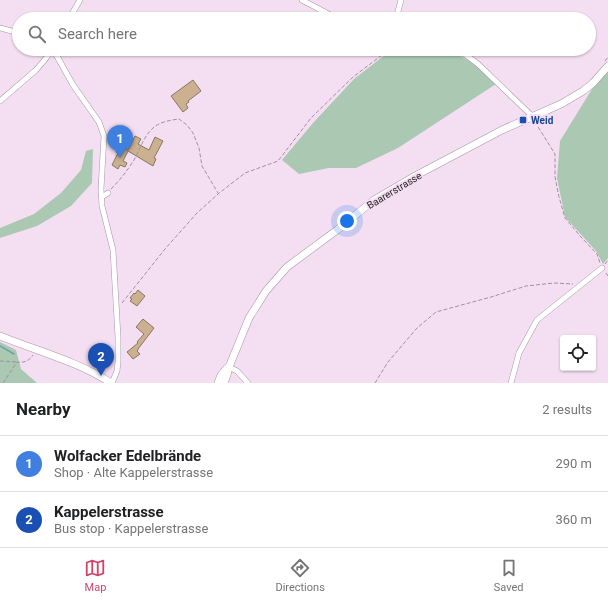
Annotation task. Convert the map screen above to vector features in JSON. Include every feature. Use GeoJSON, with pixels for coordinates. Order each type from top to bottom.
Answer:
{"type":"FeatureCollection","features":[{"type":"Feature","properties":{"kind":"street"},"geometry":{"type":"LineString","coordinates":[[73,12],[80,0]]}},
{"type":"Feature","properties":{"kind":"street"},"geometry":{"type":"LineString","coordinates":[[302,0],[325,12]]}},
{"type":"Feature","properties":{"kind":"street"},"geometry":{"type":"LineString","coordinates":[[398,12],[401,0]]}},
{"type":"Feature","properties":{"kind":"street"},"geometry":{"type":"LineString","coordinates":[[0,28],[12,31]]}},
{"type":"Feature","properties":{"kind":"street"},"geometry":{"type":"LineString","coordinates":[[0,101],[36,70],[47,56]]}},
{"type":"Feature","properties":{"kind":"street"},"geometry":{"type":"LineString","coordinates":[[0,336],[70,361],[112,383],[115,378],[118,362],[118,336],[113,250],[102,206],[101,189],[104,136],[99,122],[72,86],[57,56]]}},
{"type":"Feature","properties":{"kind":"street"},"geometry":{"type":"LineString","coordinates":[[467,56],[478,64],[532,116]]}},
{"type":"Feature","properties":{"kind":"street","name":"Baarerstrasse"},"geometry":{"type":"LineString","coordinates":[[224,383],[249,318],[266,291],[287,267],[374,200],[473,145],[532,116],[561,104],[583,91],[593,83],[606,64]]}},
{"type":"Feature","properties":{"kind":"street"},"geometry":{"type":"LineString","coordinates":[[102,197],[108,193]]}},
{"type":"Feature","properties":{"kind":"street"},"geometry":{"type":"LineString","coordinates":[[511,383],[519,353],[537,320],[602,268]]}},
{"type":"Feature","properties":{"kind":"street"},"geometry":{"type":"LineString","coordinates":[[229,367],[237,371],[248,383]]}},
{"type":"Feature","properties":{"kind":"street","name":"Baarerstrasse"},"geometry":{"type":"LineString","coordinates":[[218,383],[221,375],[229,367]]}},
{"type":"Feature","properties":{"kind":"path"},"geometry":{"type":"LineString","coordinates":[[117,310],[177,235],[197,213],[245,173],[278,161],[311,118],[353,77],[381,56]]}},
{"type":"Feature","properties":{"kind":"path"},"geometry":{"type":"LineString","coordinates":[[606,64],[608,57]]}},
{"type":"Feature","properties":{"kind":"path"},"geometry":{"type":"LineString","coordinates":[[532,116],[555,154],[555,177],[565,218],[597,254],[602,268],[608,276]]}},
{"type":"Feature","properties":{"kind":"path"},"geometry":{"type":"LineString","coordinates":[[108,193],[121,179],[146,136],[153,127],[161,123],[179,119],[187,125],[193,133],[199,148],[202,166],[218,194]]}},
{"type":"Feature","properties":{"kind":"path"},"geometry":{"type":"LineString","coordinates":[[375,383],[388,362],[407,339],[417,328],[436,312],[526,286],[554,284],[581,285]]}},
{"type":"Feature","properties":{"kind":"path"},"geometry":{"type":"LineString","coordinates":[[0,361],[26,362],[30,360],[36,350]]}},
{"type":"Feature","properties":{"kind":"path"},"geometry":{"type":"LineString","coordinates":[[3,383],[17,362]]}},
{"type":"Feature","properties":{"kind":"green space"},"geometry":{"type":"Polygon","coordinates":[[[384,56],[460,56],[478,66],[496,84],[398,148],[356,168],[329,168],[299,174],[282,160],[313,123],[354,79],[384,56]]]}},
{"type":"Feature","properties":{"kind":"green space"},"geometry":{"type":"Polygon","coordinates":[[[608,71],[608,258],[603,264],[596,251],[565,217],[557,178],[560,141],[592,89],[608,71]]]}},
{"type":"Feature","properties":{"kind":"green space"},"geometry":{"type":"Polygon","coordinates":[[[93,149],[92,183],[71,206],[37,226],[0,238],[0,228],[34,214],[61,193],[81,170],[86,151],[93,149]]]}},
{"type":"Feature","properties":{"kind":"green space"},"geometry":{"type":"Polygon","coordinates":[[[0,342],[16,350],[21,369],[37,383],[0,383],[0,342]]]}},
{"type":"Feature","properties":{"kind":"building"},"geometry":{"type":"Polygon","coordinates":[[[193,80],[201,91],[188,101],[189,102],[186,104],[188,108],[183,112],[171,96],[193,80]]]}},
{"type":"Feature","properties":{"kind":"building"},"geometry":{"type":"Polygon","coordinates":[[[135,136],[141,139],[138,144],[149,150],[155,137],[163,141],[154,158],[156,159],[153,166],[128,151],[123,161],[127,163],[125,167],[120,165],[118,169],[112,165],[118,153],[116,152],[119,146],[128,150],[135,136]]]}},
{"type":"Feature","properties":{"kind":"building"},"geometry":{"type":"Polygon","coordinates":[[[138,290],[145,296],[137,306],[130,301],[132,299],[130,298],[138,290]]]}},
{"type":"Feature","properties":{"kind":"building"},"geometry":{"type":"Polygon","coordinates":[[[143,319],[154,328],[138,349],[137,351],[140,354],[133,359],[127,352],[138,343],[137,342],[144,334],[136,327],[143,319]]]}},
{"type":"Feature","properties":{"kind":"waterway"},"geometry":{"type":"LineString","coordinates":[[0,346],[14,354]]}},
{"type":"Feature","properties":{"kind":"place","name":"Weid"},"geometry":{"type":"Point","coordinates":[523,120]}},
{"type":"Feature","properties":{"kind":"place","name":"Wolfacker Edelbrände"},"geometry":{"type":"Point","coordinates":[120,158]}},
{"type":"Feature","properties":{"kind":"place","name":"Kappelerstrasse"},"geometry":{"type":"Point","coordinates":[101,376]}}]}
